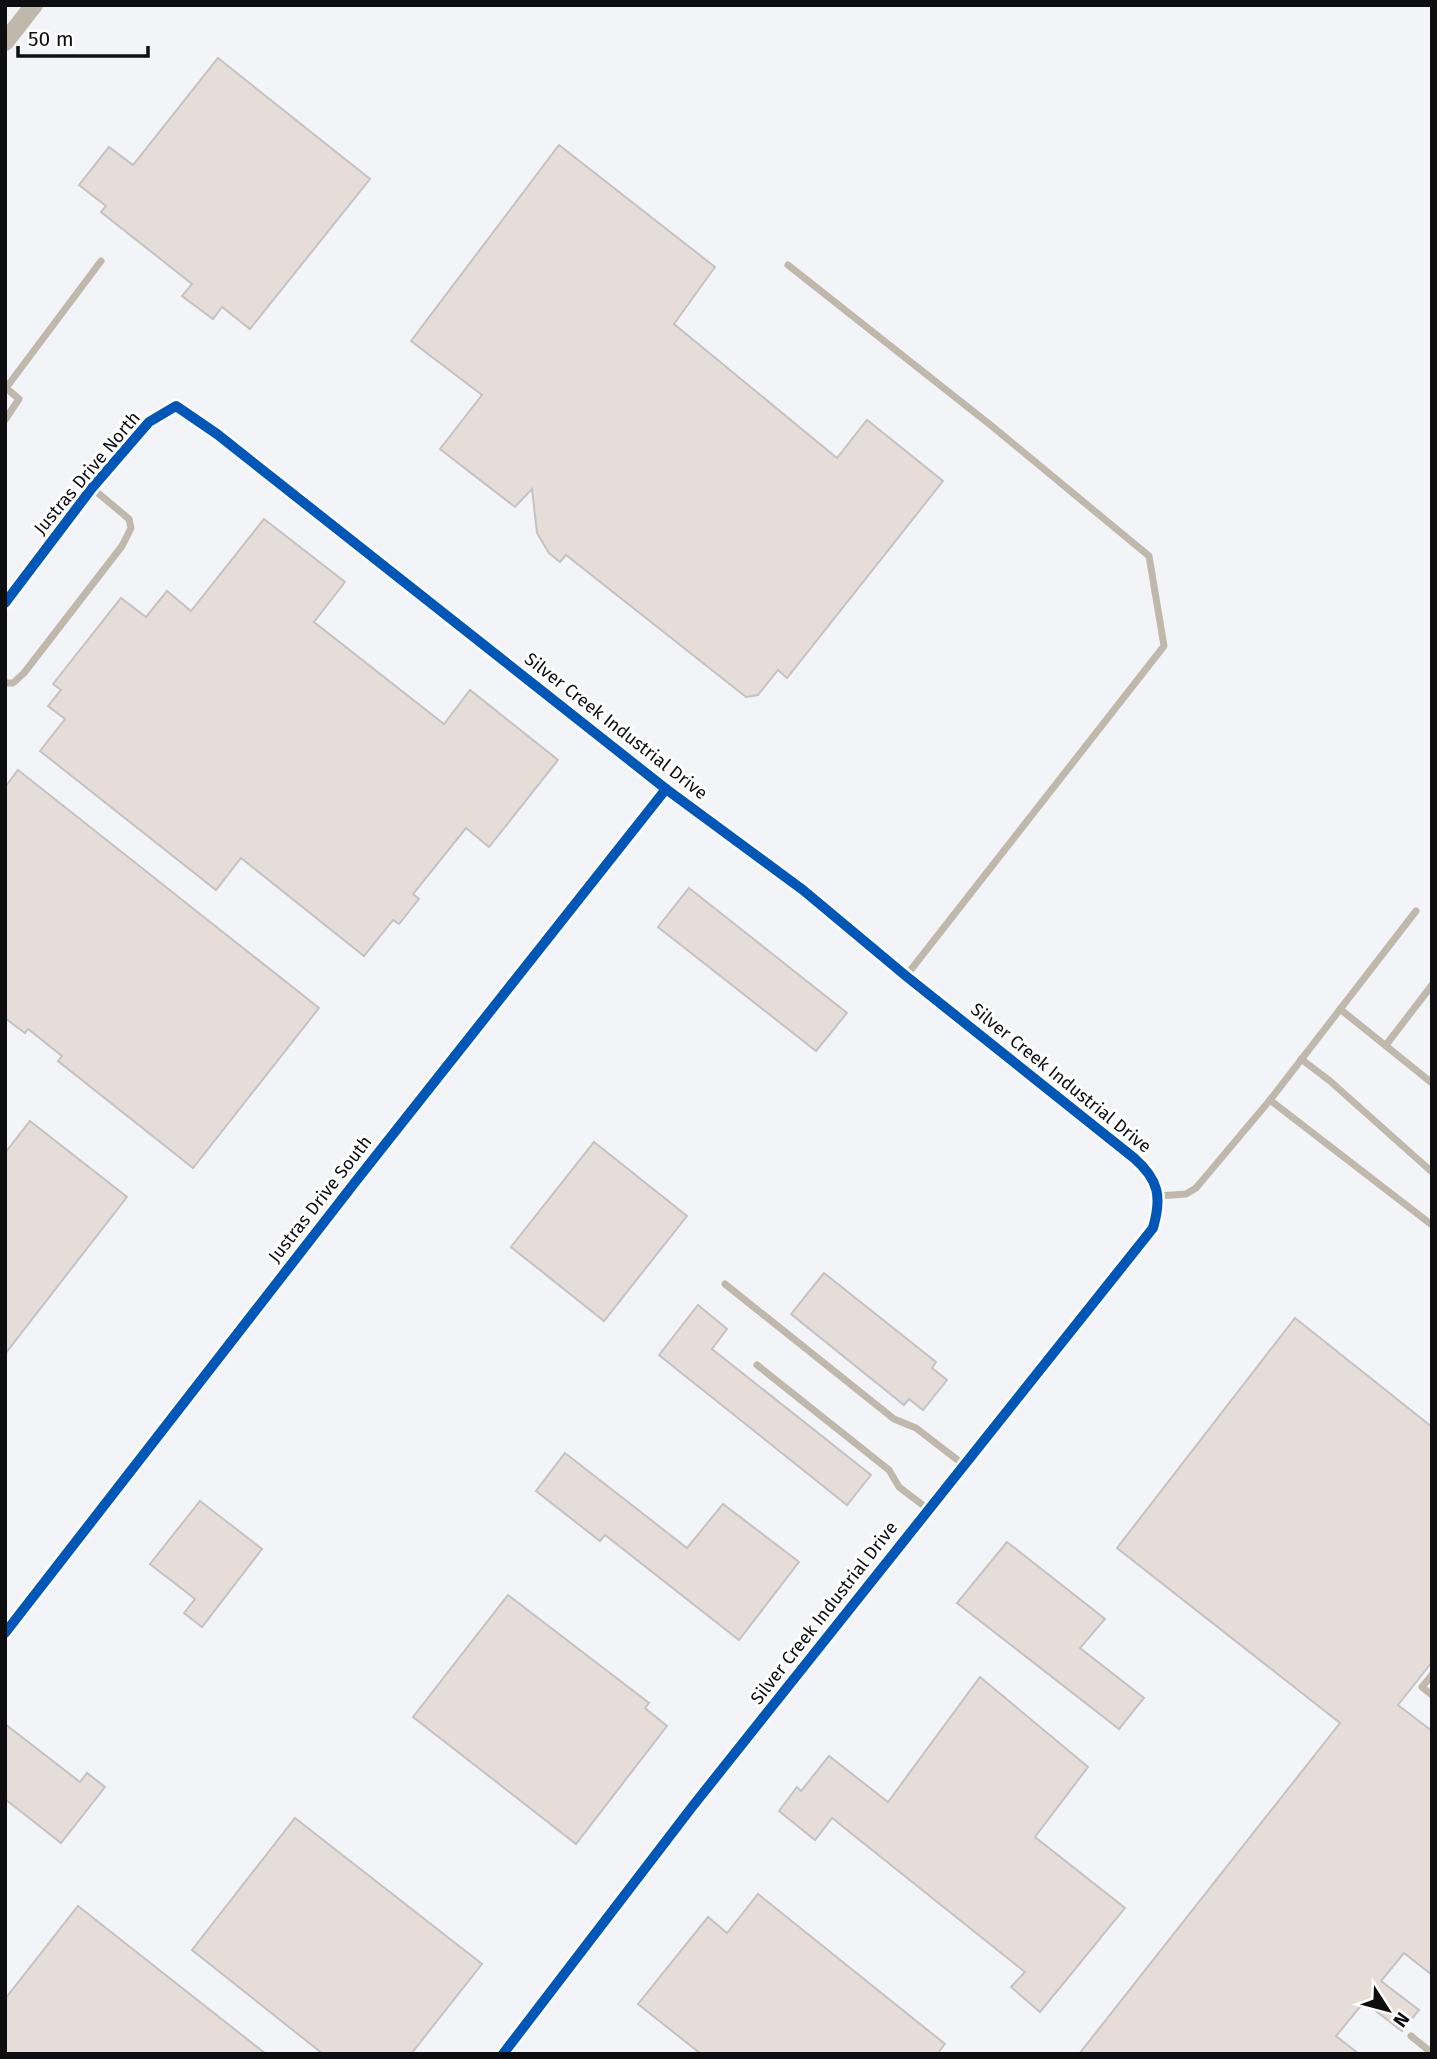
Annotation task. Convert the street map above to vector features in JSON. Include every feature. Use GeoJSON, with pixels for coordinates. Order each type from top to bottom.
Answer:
{"type":"FeatureCollection","features":[{"type":"Feature","properties":{"kind":"street"},"geometry":{"type":"LineString","coordinates":[[5,42],[34,5]]}},
{"type":"Feature","properties":{"kind":"street","name":"Silver Creek Industrial Drive"},"geometry":{"type":"LineString","coordinates":[[176,406],[217,434],[666,789],[803,890],[1147,1169],[1158,1196],[1158,1211],[1153,1228],[692,1807],[503,2054]]}},
{"type":"Feature","properties":{"kind":"street","name":"Justras Drive North"},"geometry":{"type":"LineString","coordinates":[[5,603],[92,488],[149,422],[176,406]]}},
{"type":"Feature","properties":{"kind":"street","name":"Justras Drive South"},"geometry":{"type":"LineString","coordinates":[[5,1633],[356,1181],[666,789]]}},
{"type":"Feature","properties":{"kind":"lane"},"geometry":{"type":"LineString","coordinates":[[5,421],[19,399],[5,387],[101,261]]}},
{"type":"Feature","properties":{"kind":"lane"},"geometry":{"type":"LineString","coordinates":[[788,265],[993,427],[1149,556],[1164,646],[906,976]]}},
{"type":"Feature","properties":{"kind":"lane"},"geometry":{"type":"LineString","coordinates":[[5,683],[13,683],[24,673],[122,546],[131,528],[129,519],[92,488]]}},
{"type":"Feature","properties":{"kind":"lane"},"geometry":{"type":"LineString","coordinates":[[1158,1196],[1186,1194],[1196,1188],[1270,1100],[1416,911]]}},
{"type":"Feature","properties":{"kind":"lane"},"geometry":{"type":"LineString","coordinates":[[1386,1045],[1432,985]]}},
{"type":"Feature","properties":{"kind":"lane"},"geometry":{"type":"LineString","coordinates":[[1340,1009],[1432,1083]]}},
{"type":"Feature","properties":{"kind":"lane"},"geometry":{"type":"LineString","coordinates":[[1301,1059],[1432,1172]]}},
{"type":"Feature","properties":{"kind":"lane"},"geometry":{"type":"LineString","coordinates":[[1270,1100],[1432,1225]]}},
{"type":"Feature","properties":{"kind":"lane"},"geometry":{"type":"LineString","coordinates":[[725,1284],[894,1419],[916,1428],[964,1465]]}},
{"type":"Feature","properties":{"kind":"lane"},"geometry":{"type":"LineString","coordinates":[[757,1365],[889,1471],[899,1487],[928,1510]]}},
{"type":"Feature","properties":{"kind":"lane"},"geometry":{"type":"LineString","coordinates":[[1432,1675],[1422,1687],[1432,1695]]}},
{"type":"Feature","properties":{"kind":"lane"},"geometry":{"type":"LineString","coordinates":[[1411,2036],[1432,2053]]}},
{"type":"Feature","properties":{"kind":"building"},"geometry":{"type":"Polygon","coordinates":[[[218,58],[370,179],[250,329],[222,307],[213,319],[182,296],[192,284],[101,212],[106,206],[79,185],[109,147],[133,165],[218,58]]]}},
{"type":"Feature","properties":{"kind":"building"},"geometry":{"type":"Polygon","coordinates":[[[559,145],[715,267],[674,324],[837,458],[867,420],[943,481],[787,678],[778,670],[758,695],[746,697],[566,555],[560,562],[549,553],[537,533],[532,489],[515,507],[440,449],[482,395],[411,341],[559,145]]]}},
{"type":"Feature","properties":{"kind":"building"},"geometry":{"type":"Polygon","coordinates":[[[264,519],[345,582],[314,622],[444,724],[470,690],[558,760],[489,847],[466,828],[413,894],[419,899],[399,924],[393,920],[364,956],[241,858],[216,890],[40,751],[65,719],[48,706],[61,690],[53,684],[121,598],[146,617],[167,591],[191,611],[264,519]]]}},
{"type":"Feature","properties":{"kind":"building"},"geometry":{"type":"Polygon","coordinates":[[[18,770],[319,1008],[193,1168],[58,1061],[62,1056],[28,1029],[25,1033],[5,1018],[5,787],[18,770]]]}},
{"type":"Feature","properties":{"kind":"building"},"geometry":{"type":"Polygon","coordinates":[[[689,888],[847,1013],[816,1051],[658,927],[689,888]]]}},
{"type":"Feature","properties":{"kind":"building"},"geometry":{"type":"Polygon","coordinates":[[[30,1121],[127,1197],[5,1354],[5,1153],[30,1121]]]}},
{"type":"Feature","properties":{"kind":"building"},"geometry":{"type":"Polygon","coordinates":[[[594,1142],[687,1216],[604,1321],[511,1247],[594,1142]]]}},
{"type":"Feature","properties":{"kind":"building"},"geometry":{"type":"Polygon","coordinates":[[[824,1273],[936,1362],[932,1368],[947,1380],[923,1410],[909,1399],[904,1405],[791,1314],[824,1273]]]}},
{"type":"Feature","properties":{"kind":"building"},"geometry":{"type":"Polygon","coordinates":[[[698,1305],[727,1329],[712,1349],[871,1475],[847,1505],[659,1355],[698,1305]]]}},
{"type":"Feature","properties":{"kind":"building"},"geometry":{"type":"Polygon","coordinates":[[[1295,1318],[1432,1427],[1432,1662],[1398,1705],[1432,1731],[1432,1975],[1404,1953],[1381,1981],[1419,2010],[1402,2031],[1364,2002],[1336,2036],[1359,2054],[1079,2054],[1340,1723],[1117,1548],[1295,1318]]]}},
{"type":"Feature","properties":{"kind":"building"},"geometry":{"type":"Polygon","coordinates":[[[565,1453],[687,1548],[723,1504],[799,1562],[739,1640],[605,1535],[600,1541],[536,1491],[565,1453]]]}},
{"type":"Feature","properties":{"kind":"building"},"geometry":{"type":"Polygon","coordinates":[[[200,1501],[262,1549],[202,1627],[184,1613],[195,1599],[150,1564],[200,1501]]]}},
{"type":"Feature","properties":{"kind":"building"},"geometry":{"type":"Polygon","coordinates":[[[1007,1542],[1105,1619],[1080,1648],[1144,1698],[1119,1729],[957,1603],[1007,1542]]]}},
{"type":"Feature","properties":{"kind":"building"},"geometry":{"type":"Polygon","coordinates":[[[508,1595],[649,1703],[645,1708],[667,1726],[576,1844],[413,1717],[508,1595]]]}},
{"type":"Feature","properties":{"kind":"building"},"geometry":{"type":"Polygon","coordinates":[[[980,1677],[1088,1767],[1035,1837],[1125,1908],[1040,2012],[1011,1987],[1025,1972],[832,1818],[815,1840],[779,1811],[797,1787],[801,1791],[829,1756],[888,1802],[980,1677]]]}},
{"type":"Feature","properties":{"kind":"building"},"geometry":{"type":"Polygon","coordinates":[[[5,1724],[80,1782],[87,1773],[105,1787],[61,1843],[5,1799],[5,1724]]]}},
{"type":"Feature","properties":{"kind":"building"},"geometry":{"type":"Polygon","coordinates":[[[295,1818],[482,1964],[411,2054],[323,2054],[192,1950],[295,1818]]]}},
{"type":"Feature","properties":{"kind":"building"},"geometry":{"type":"Polygon","coordinates":[[[758,1894],[945,2044],[937,2054],[701,2054],[638,2004],[708,1917],[727,1933],[758,1894]]]}},
{"type":"Feature","properties":{"kind":"building"},"geometry":{"type":"Polygon","coordinates":[[[78,1906],[266,2054],[5,2054],[5,1999],[78,1906]]]}},
{"type":"Feature","properties":{"kind":"cycle path"},"geometry":{"type":"LineString","coordinates":[[5,603],[92,488],[149,422],[176,406],[217,434],[666,789],[803,890],[1134,1158],[1149,1174],[1156,1190],[1158,1198],[1153,1228],[692,1807],[503,2054]]}},
{"type":"Feature","properties":{"kind":"cycle path"},"geometry":{"type":"LineString","coordinates":[[5,1633],[356,1181],[666,789]]}}]}
